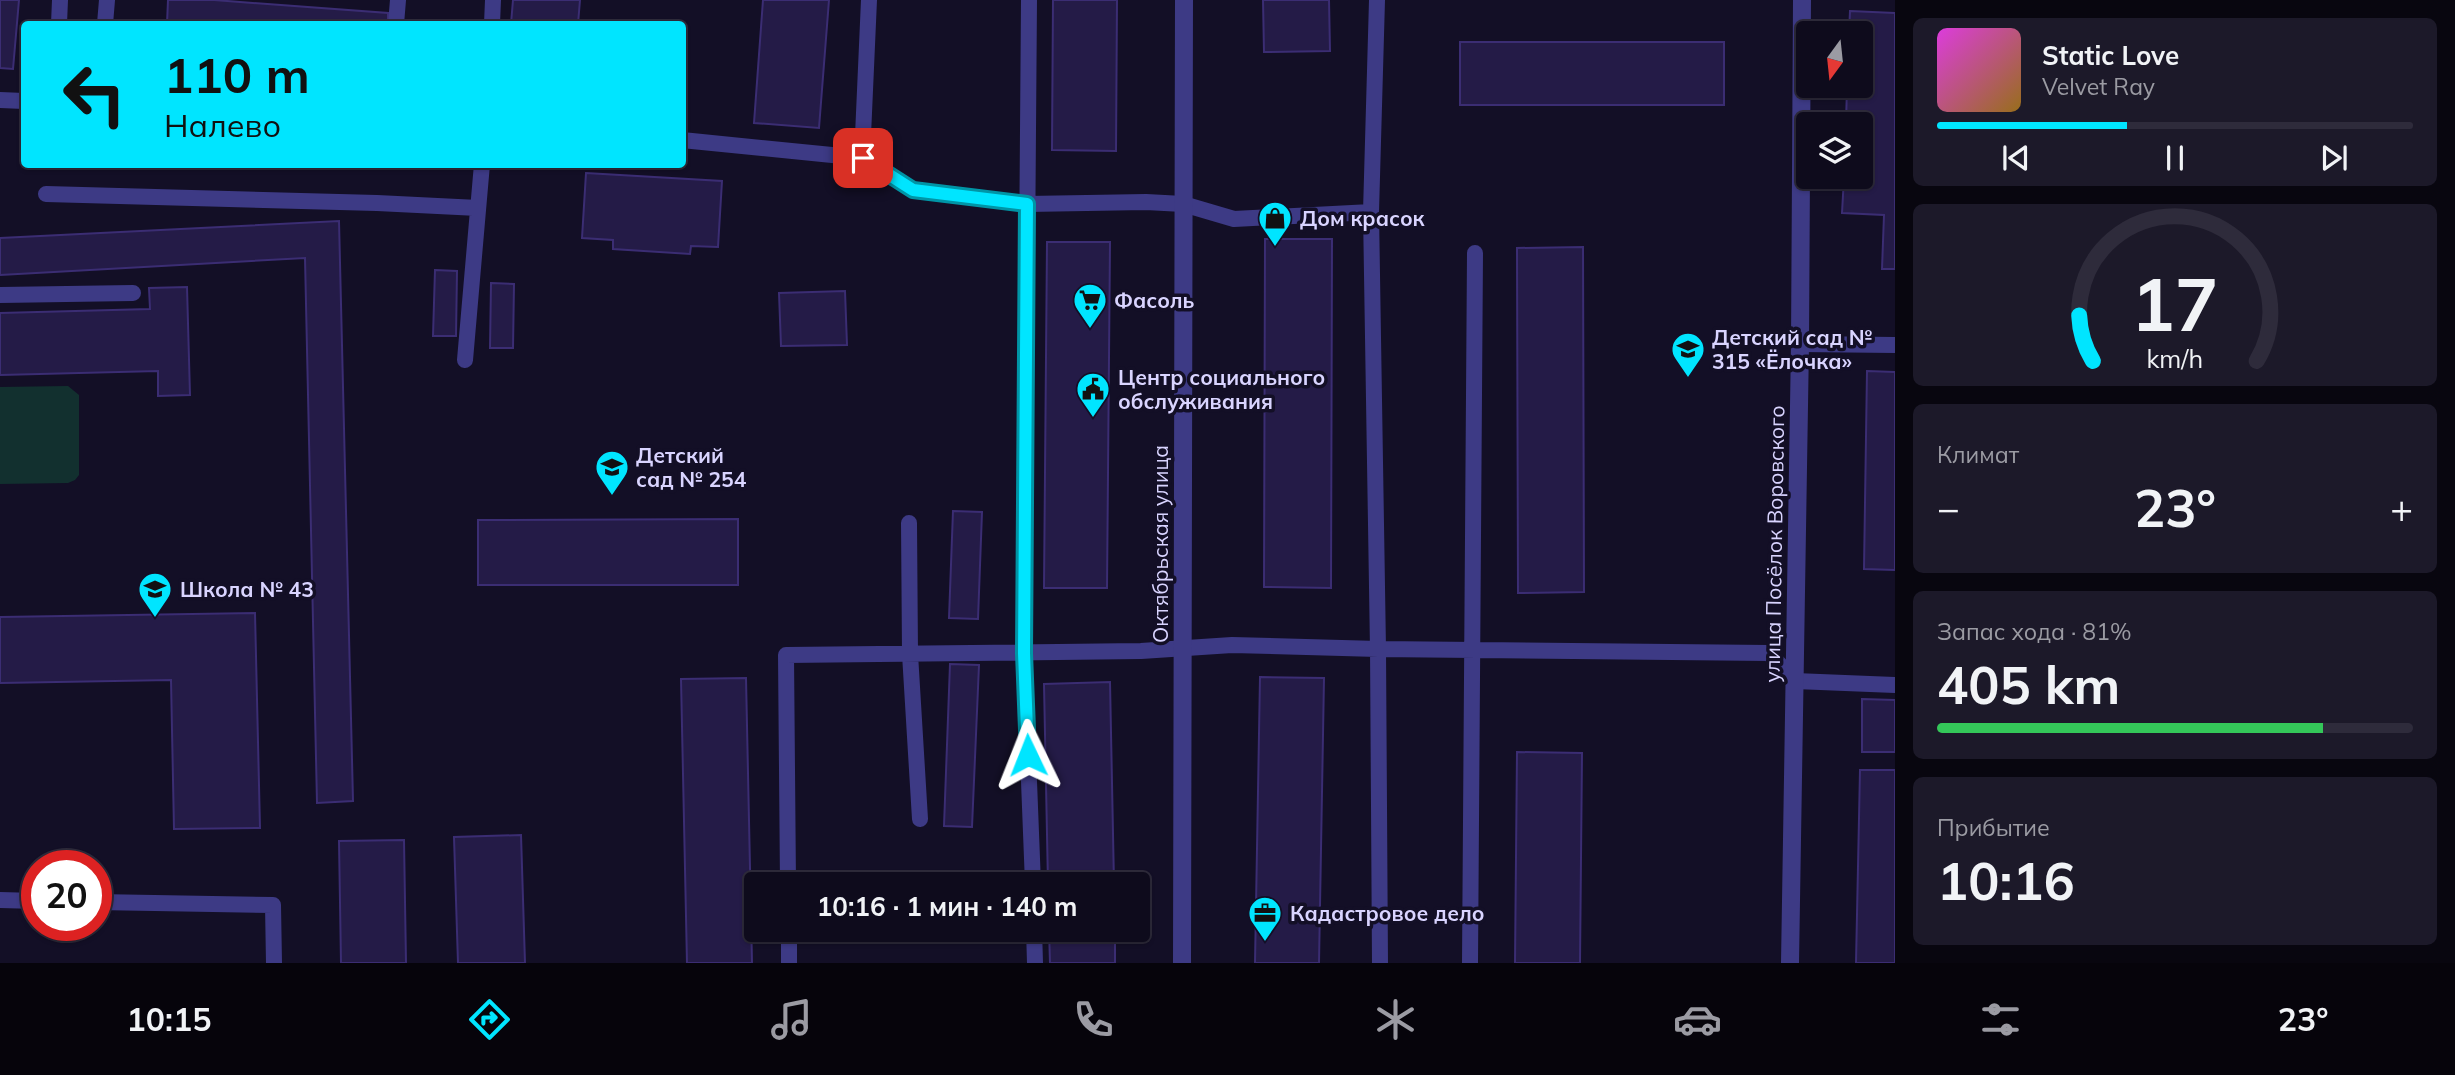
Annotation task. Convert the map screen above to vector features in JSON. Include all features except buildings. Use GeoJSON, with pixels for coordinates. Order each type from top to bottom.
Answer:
{"type":"FeatureCollection","features":[{"type":"Feature","properties":{"kind":"street","name":"Октябрьская улица"},"geometry":{"type":"LineString","coordinates":[[1182,963],[1184,0]]}},
{"type":"Feature","properties":{"kind":"street","name":"улица Посёлок Воровского"},"geometry":{"type":"LineString","coordinates":[[1790,963],[1800,344],[1802,0]]}},
{"type":"Feature","properties":{"kind":"lane"},"geometry":{"type":"LineString","coordinates":[[59,21],[60,0]]}},
{"type":"Feature","properties":{"kind":"lane"},"geometry":{"type":"LineString","coordinates":[[105,21],[107,0]]}},
{"type":"Feature","properties":{"kind":"lane"},"geometry":{"type":"LineString","coordinates":[[396,21],[398,0]]}},
{"type":"Feature","properties":{"kind":"lane"},"geometry":{"type":"LineString","coordinates":[[492,21],[493,0]]}},
{"type":"Feature","properties":{"kind":"lane"},"geometry":{"type":"LineString","coordinates":[[863,158],[869,0]]}},
{"type":"Feature","properties":{"kind":"lane"},"geometry":{"type":"LineString","coordinates":[[1029,0],[1024,653],[1032,872]]}},
{"type":"Feature","properties":{"kind":"lane"},"geometry":{"type":"LineString","coordinates":[[1377,0],[1371,212],[1380,963]]}},
{"type":"Feature","properties":{"kind":"lane"},"geometry":{"type":"LineString","coordinates":[[0,100],[21,101]]}},
{"type":"Feature","properties":{"kind":"lane"},"geometry":{"type":"LineString","coordinates":[[686,140],[863,158],[913,190],[1027,204],[1183,204],[1234,219],[1371,212]]}},
{"type":"Feature","properties":{"kind":"lane"},"geometry":{"type":"LineString","coordinates":[[465,360],[482,168]]}},
{"type":"Feature","properties":{"kind":"lane"},"geometry":{"type":"LineString","coordinates":[[46,194],[478,208]]}},
{"type":"Feature","properties":{"kind":"lane"},"geometry":{"type":"LineString","coordinates":[[1470,963],[1475,253]]}},
{"type":"Feature","properties":{"kind":"lane"},"geometry":{"type":"LineString","coordinates":[[0,295],[133,293]]}},
{"type":"Feature","properties":{"kind":"lane"},"geometry":{"type":"LineString","coordinates":[[1800,344],[1895,345]]}},
{"type":"Feature","properties":{"kind":"lane"},"geometry":{"type":"LineString","coordinates":[[909,523],[910,654],[920,819]]}},
{"type":"Feature","properties":{"kind":"lane"},"geometry":{"type":"LineString","coordinates":[[788,872],[786,655],[1182,650],[1232,645],[1769,653],[1795,681],[1895,685]]}},
{"type":"Feature","properties":{"kind":"lane"},"geometry":{"type":"LineString","coordinates":[[0,900],[21,901]]}},
{"type":"Feature","properties":{"kind":"lane"},"geometry":{"type":"LineString","coordinates":[[112,902],[273,905],[274,963]]}},
{"type":"Feature","properties":{"kind":"lane"},"geometry":{"type":"LineString","coordinates":[[789,942],[789,963]]}},
{"type":"Feature","properties":{"kind":"lane"},"geometry":{"type":"LineString","coordinates":[[1034,942],[1035,963]]}},
{"type":"Feature","properties":{"kind":"green space"},"geometry":{"type":"Polygon","coordinates":[[[68,386],[79,395],[79,475],[68,483],[0,484],[0,387],[68,386]]]}},
{"type":"Feature","properties":{"kind":"place","name":"Дом красок"},"geometry":{"type":"Point","coordinates":[1275,248]}},
{"type":"Feature","properties":{"kind":"place","name":"Фасоль"},"geometry":{"type":"Point","coordinates":[1090,330]}},
{"type":"Feature","properties":{"kind":"place","name":"Детский сад № 315 «Ёлочка»"},"geometry":{"type":"Point","coordinates":[1688,379]}},
{"type":"Feature","properties":{"kind":"place","name":"Центр социального обслуживания"},"geometry":{"type":"Point","coordinates":[1093,419]}},
{"type":"Feature","properties":{"kind":"place","name":"Детский сад № 254"},"geometry":{"type":"Point","coordinates":[612,497]}},
{"type":"Feature","properties":{"kind":"place","name":"Школа № 43"},"geometry":{"type":"Point","coordinates":[155,619]}},
{"type":"Feature","properties":{"kind":"place","name":"Кадастровое дело"},"geometry":{"type":"Point","coordinates":[1265,943]}},
{"type":"Feature","properties":{"kind":"route"},"geometry":{"type":"LineString","coordinates":[[863,158],[913,190],[1027,204],[1024,653],[1028,755]]}}]}
